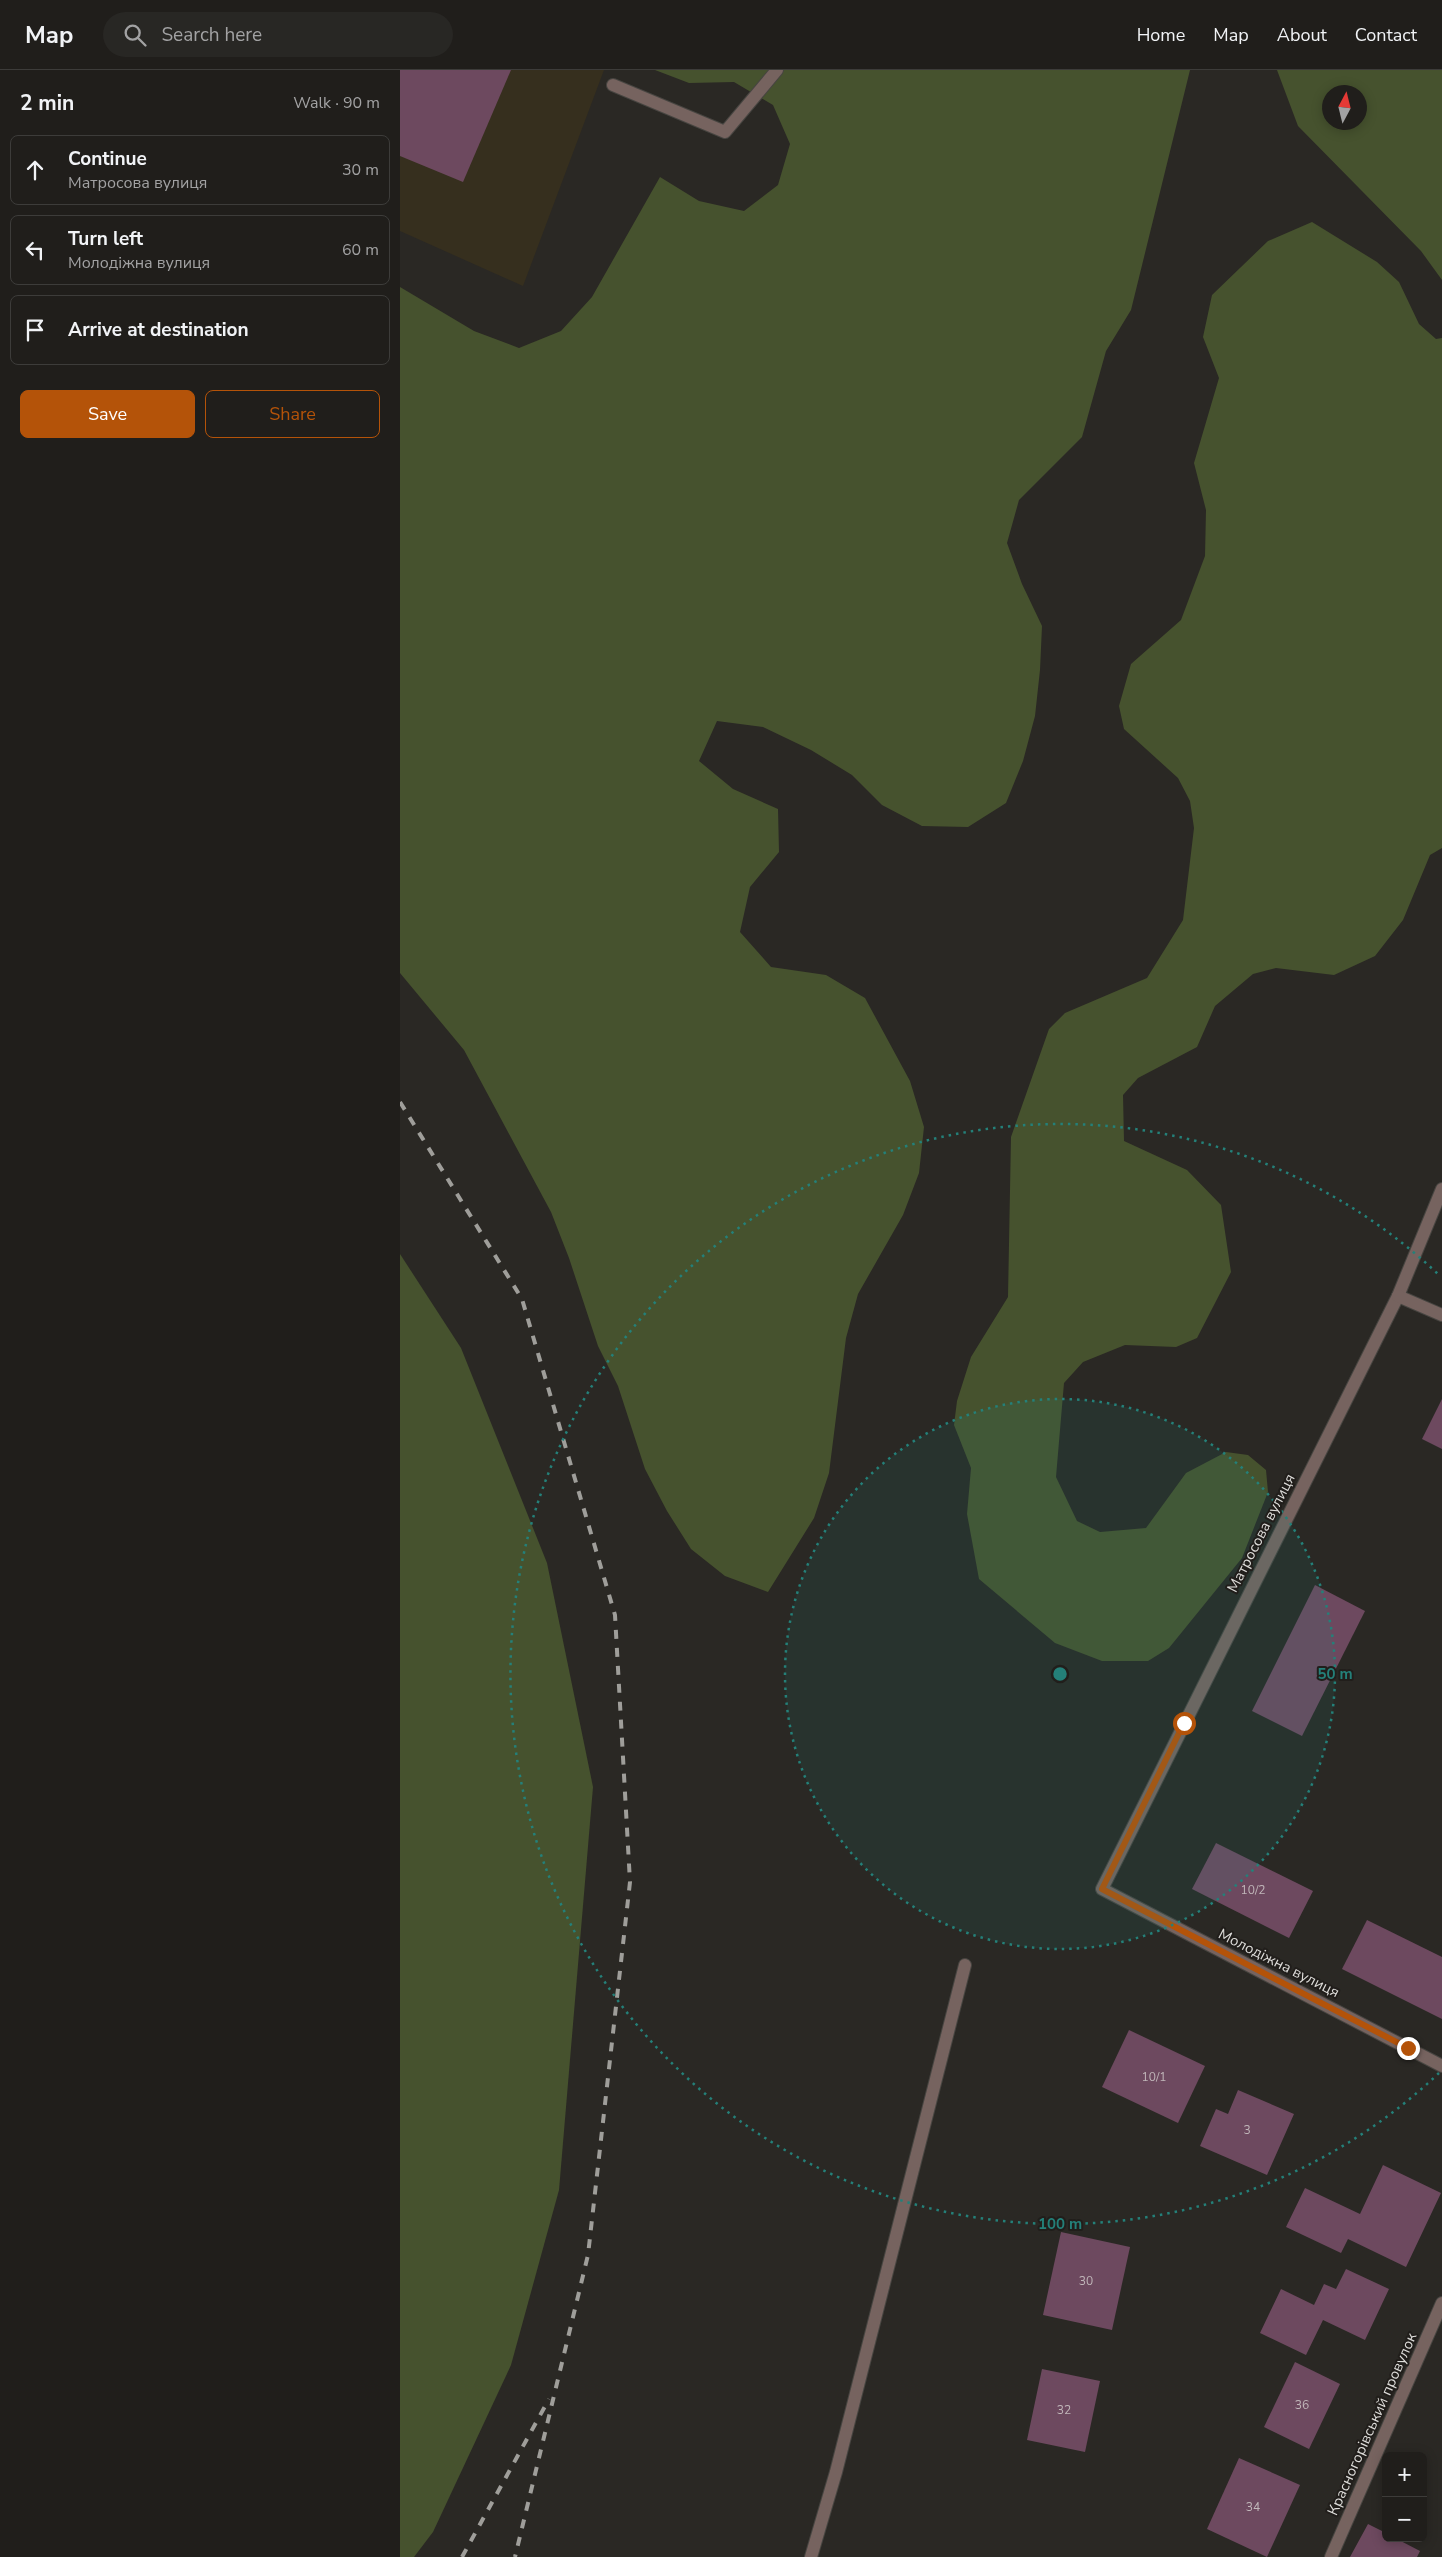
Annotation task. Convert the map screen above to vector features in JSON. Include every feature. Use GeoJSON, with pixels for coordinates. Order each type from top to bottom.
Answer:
{"type":"FeatureCollection","features":[{"type":"Feature","properties":{"kind":"street"},"geometry":{"type":"LineString","coordinates":[[612,85],[724,132],[777,70]]}},
{"type":"Feature","properties":{"kind":"street","name":"Матросова вулиця"},"geometry":{"type":"LineString","coordinates":[[1102,1889],[1398,1296],[1442,1189]]}},
{"type":"Feature","properties":{"kind":"street"},"geometry":{"type":"LineString","coordinates":[[1398,1296],[1442,1315]]}},
{"type":"Feature","properties":{"kind":"street","name":"Молодіжна вулиця"},"geometry":{"type":"LineString","coordinates":[[1102,1889],[1442,2066]]}},
{"type":"Feature","properties":{"kind":"street"},"geometry":{"type":"LineString","coordinates":[[811,2557],[836,2472],[965,1965]]}},
{"type":"Feature","properties":{"kind":"street","name":"Красногорівський провулок"},"geometry":{"type":"LineString","coordinates":[[1331,2557],[1442,2303]]}},
{"type":"Feature","properties":{"kind":"shaded area"},"geometry":{"type":"Polygon","coordinates":[[[400,70],[604,70],[523,286],[400,231],[400,70]]]}},
{"type":"Feature","properties":{"kind":"green space"},"geometry":{"type":"Polygon","coordinates":[[[655,70],[1190,70],[1131,310],[1106,351],[1082,437],[1019,500],[1007,543],[1022,584],[1042,626],[1035,716],[1023,761],[1006,803],[968,827],[922,826],[882,805],[852,775],[811,750],[763,727],[717,721],[699,761],[733,789],[778,809],[779,852],[750,887],[740,932],[771,967],[826,975],[865,998],[910,1081],[924,1127],[919,1173],[903,1215],[858,1294],[846,1338],[829,1473],[814,1518],[768,1592],[725,1576],[691,1549],[667,1511],[645,1469],[618,1386],[598,1346],[569,1258],[551,1212],[464,1050],[400,973],[400,287],[474,331],[519,348],[561,331],[592,297],[660,177],[699,201],[744,211],[778,185],[790,144],[773,105],[734,82],[689,83],[655,70]]]}},
{"type":"Feature","properties":{"kind":"green space"},"geometry":{"type":"Polygon","coordinates":[[[1277,70],[1442,70],[1442,280],[1421,251],[1298,126],[1277,70]]]}},
{"type":"Feature","properties":{"kind":"green space"},"geometry":{"type":"Polygon","coordinates":[[[1312,222],[1377,262],[1399,282],[1419,324],[1436,339],[1442,338],[1442,848],[1430,855],[1403,920],[1375,956],[1334,975],[1276,968],[1253,974],[1215,1006],[1197,1047],[1138,1078],[1123,1095],[1124,1141],[1187,1170],[1221,1205],[1231,1272],[1197,1338],[1176,1347],[1125,1345],[1083,1362],[1064,1383],[1056,1477],[1077,1521],[1100,1532],[1146,1528],[1186,1473],[1226,1452],[1248,1455],[1266,1470],[1268,1492],[1242,1558],[1169,1648],[1148,1661],[1102,1661],[1055,1643],[979,1579],[967,1514],[971,1468],[954,1425],[957,1401],[971,1357],[1008,1297],[1011,1137],[1049,1029],[1065,1013],[1147,978],[1183,920],[1194,828],[1190,801],[1178,778],[1124,729],[1119,706],[1131,664],[1181,620],[1205,556],[1206,510],[1194,463],[1219,378],[1203,337],[1212,295],[1268,241],[1312,222]]]}},
{"type":"Feature","properties":{"kind":"green space"},"geometry":{"type":"Polygon","coordinates":[[[400,1254],[461,1348],[547,1563],[593,1787],[559,2190],[511,2365],[433,2532],[414,2557],[400,2557],[400,1254]]]}},
{"type":"Feature","properties":{"kind":"building"},"geometry":{"type":"Polygon","coordinates":[[[400,70],[511,70],[463,182],[400,156],[400,70]]]}},
{"type":"Feature","properties":{"kind":"building"},"geometry":{"type":"Polygon","coordinates":[[[1442,1399],[1442,1449],[1422,1439],[1442,1399]]]}},
{"type":"Feature","properties":{"kind":"building"},"geometry":{"type":"Polygon","coordinates":[[[1315,1585],[1365,1611],[1302,1736],[1252,1711],[1315,1585]]]}},
{"type":"Feature","properties":{"kind":"building"},"geometry":{"type":"Polygon","coordinates":[[[1216,1843],[1313,1891],[1289,1938],[1192,1889],[1216,1843]]]}},
{"type":"Feature","properties":{"kind":"building"},"geometry":{"type":"Polygon","coordinates":[[[1367,1920],[1442,1957],[1442,2019],[1342,1969],[1367,1920]]]}},
{"type":"Feature","properties":{"kind":"building"},"geometry":{"type":"Polygon","coordinates":[[[1129,2030],[1205,2066],[1178,2123],[1102,2087],[1129,2030]]]}},
{"type":"Feature","properties":{"kind":"building"},"geometry":{"type":"Polygon","coordinates":[[[1238,2090],[1294,2114],[1267,2175],[1200,2146],[1216,2109],[1228,2114],[1238,2090]]]}},
{"type":"Feature","properties":{"kind":"building"},"geometry":{"type":"Polygon","coordinates":[[[1383,2165],[1441,2193],[1406,2267],[1348,2239],[1341,2253],[1286,2227],[1305,2188],[1360,2214],[1383,2165]]]}},
{"type":"Feature","properties":{"kind":"building"},"geometry":{"type":"Polygon","coordinates":[[[1061,2232],[1130,2247],[1112,2330],[1043,2315],[1061,2232]]]}},
{"type":"Feature","properties":{"kind":"building"},"geometry":{"type":"Polygon","coordinates":[[[1346,2269],[1389,2289],[1365,2340],[1323,2320],[1306,2355],[1260,2333],[1281,2289],[1314,2305],[1324,2284],[1336,2289],[1346,2269]]]}},
{"type":"Feature","properties":{"kind":"building"},"geometry":{"type":"Polygon","coordinates":[[[1295,2362],[1340,2384],[1309,2449],[1264,2427],[1295,2362]]]}},
{"type":"Feature","properties":{"kind":"building"},"geometry":{"type":"Polygon","coordinates":[[[1042,2369],[1100,2381],[1085,2452],[1027,2440],[1042,2369]]]}},
{"type":"Feature","properties":{"kind":"building"},"geometry":{"type":"Polygon","coordinates":[[[1239,2458],[1300,2485],[1267,2557],[1207,2529],[1239,2458]]]}},
{"type":"Feature","properties":{"kind":"building"},"geometry":{"type":"Polygon","coordinates":[[[1368,2524],[1382,2531],[1382,2542],[1403,2542],[1420,2551],[1417,2557],[1350,2557],[1368,2524]]]}},
{"type":"Feature","properties":{"kind":"railway"},"geometry":{"type":"LineString","coordinates":[[400,1102],[522,1299],[615,1615],[630,1882],[588,2255],[515,2557]]}},
{"type":"Feature","properties":{"kind":"railway"},"geometry":{"type":"LineString","coordinates":[[462,2557],[549,2399]]}},
{"type":"Feature","properties":{"kind":"route"},"geometry":{"type":"LineString","coordinates":[[1184,1723],[1102,1889],[1408,2048]]}}]}
